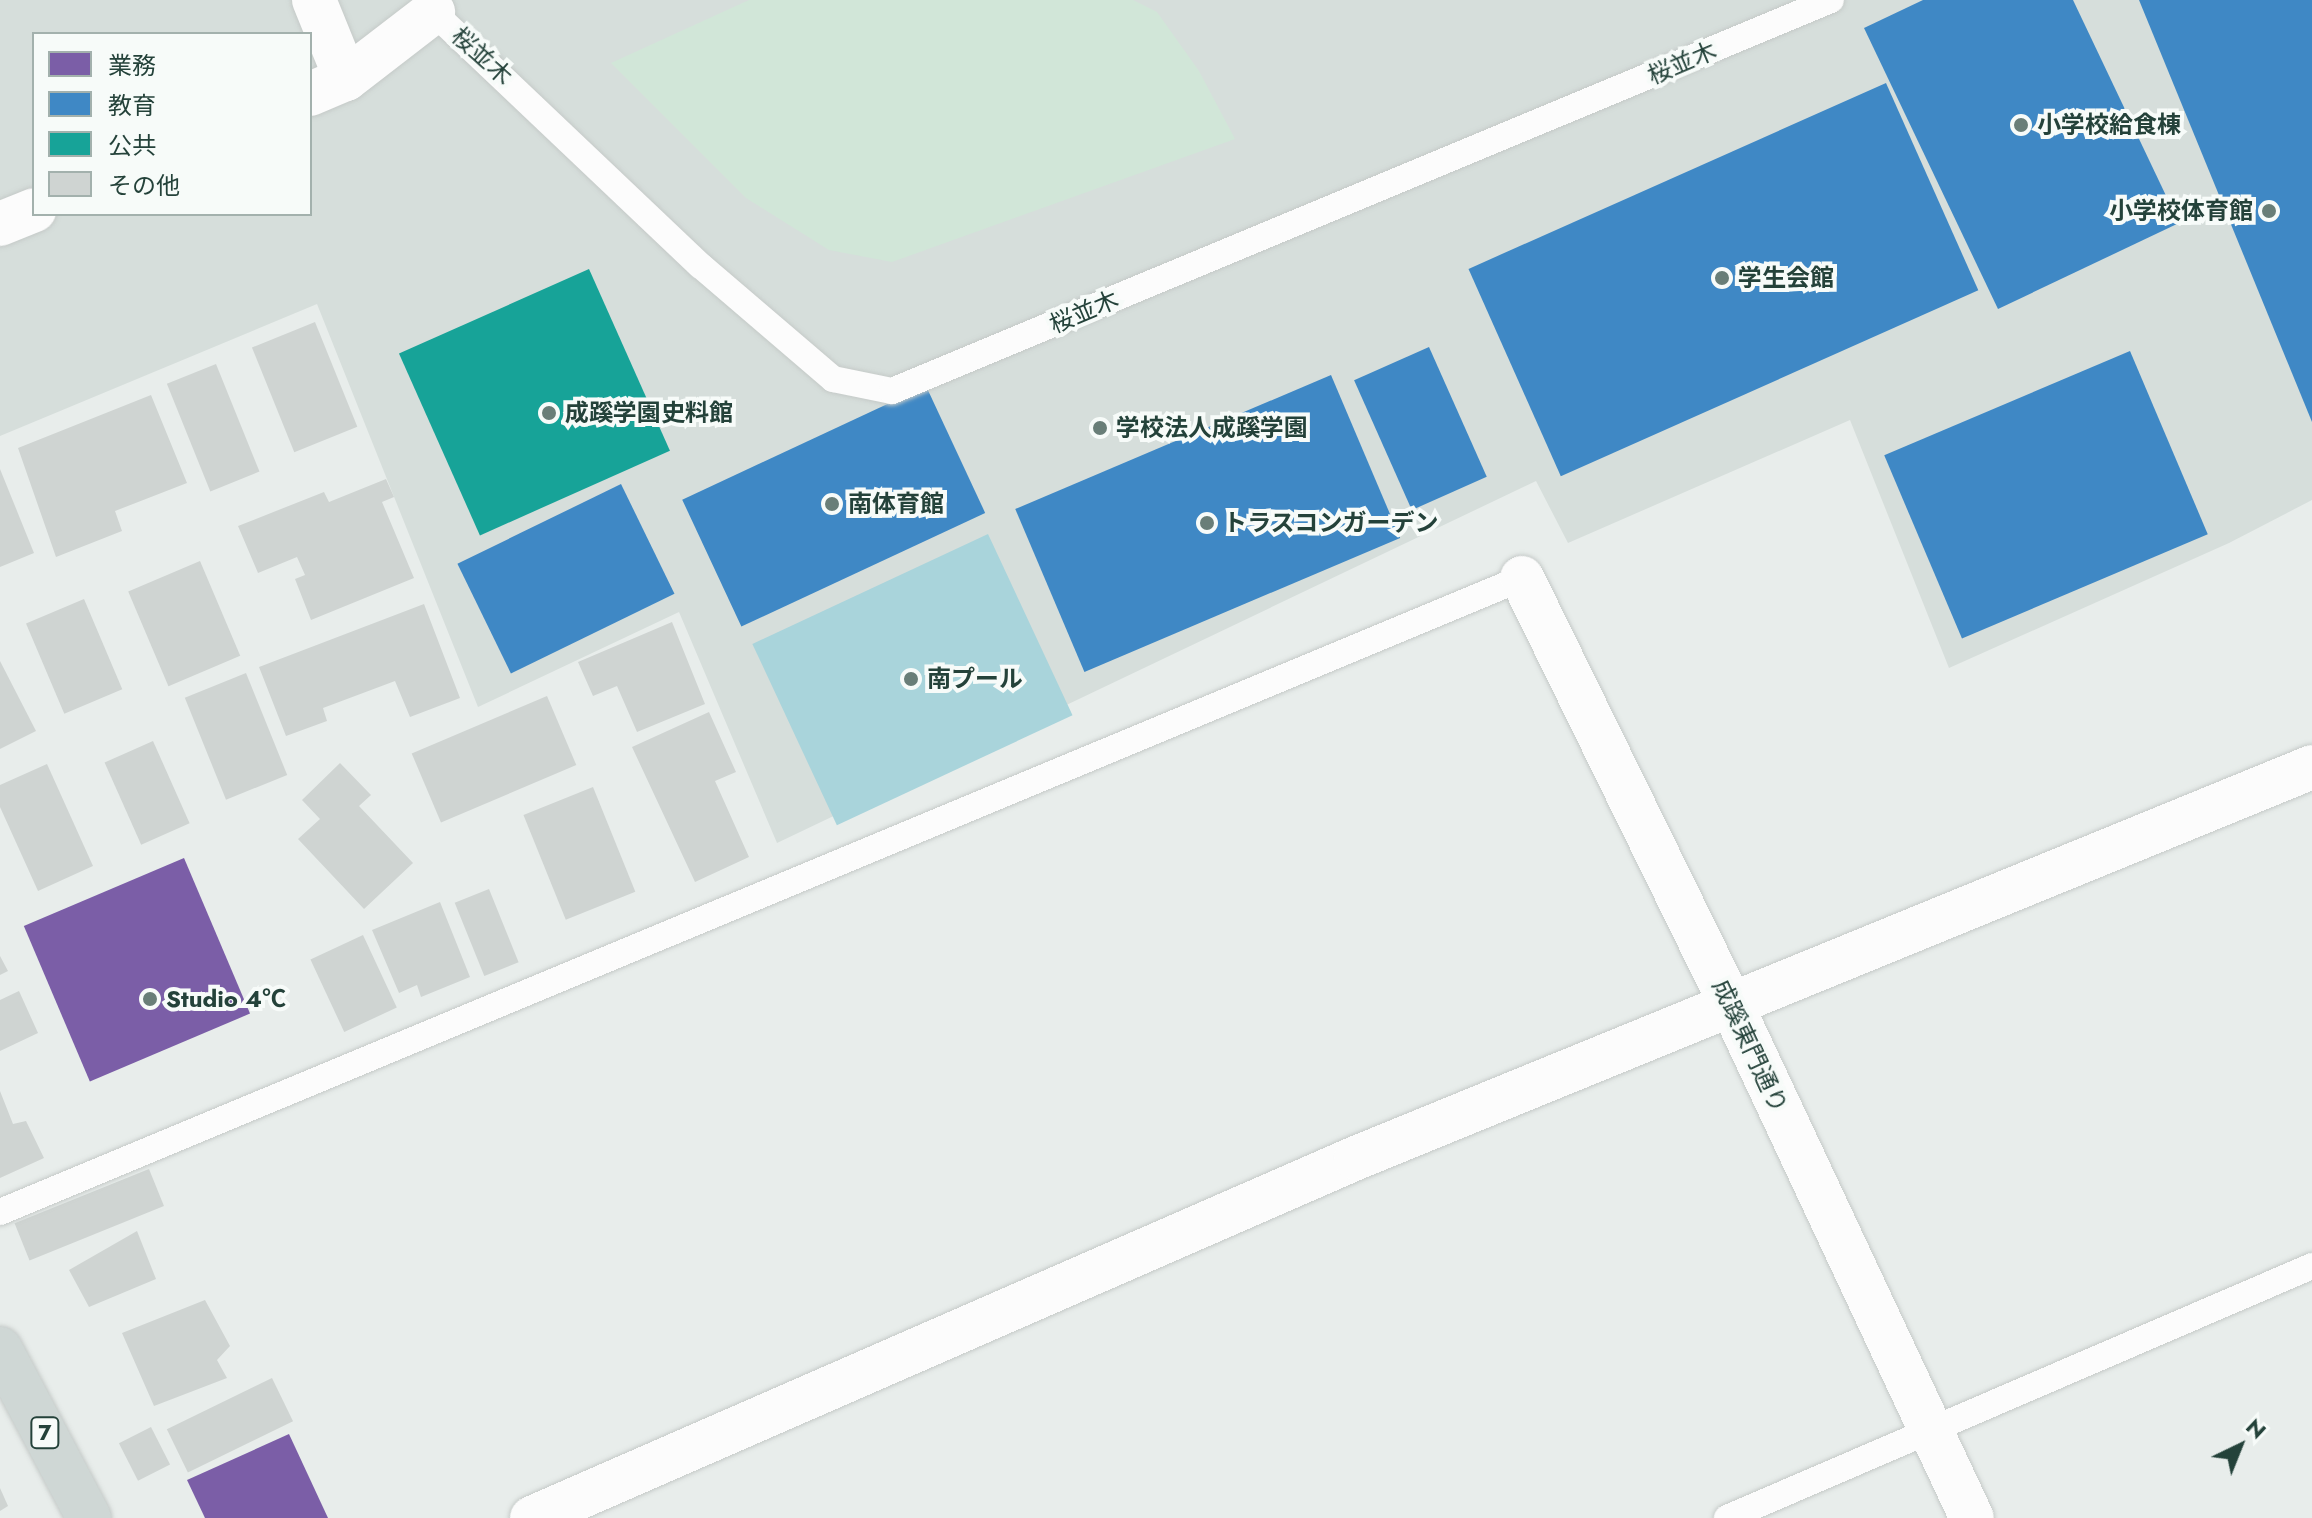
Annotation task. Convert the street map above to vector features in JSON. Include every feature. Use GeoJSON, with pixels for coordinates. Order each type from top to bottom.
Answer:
{"type":"FeatureCollection","features":[{"type":"Feature","properties":{"kind":"main road","name":"7"},"geometry":{"type":"LineString","coordinates":[[0,1349],[89,1518]]}},
{"type":"Feature","properties":{"kind":"street"},"geometry":{"type":"LineString","coordinates":[[314,0],[328,86],[433,12]]}},
{"type":"Feature","properties":{"kind":"street"},"geometry":{"type":"LineString","coordinates":[[0,224],[32,211]]}},
{"type":"Feature","properties":{"kind":"street","name":"成蹊東門通り"},"geometry":{"type":"LineString","coordinates":[[1522,578],[1732,1006],[1972,1518]]}},
{"type":"Feature","properties":{"kind":"street"},"geometry":{"type":"LineString","coordinates":[[532,1518],[1356,1158],[2312,767]]}},
{"type":"Feature","properties":{"kind":"lane","name":"桜並木"},"geometry":{"type":"LineString","coordinates":[[433,12],[701,266],[833,379],[892,391],[1831,0]]}},
{"type":"Feature","properties":{"kind":"lane"},"geometry":{"type":"LineString","coordinates":[[0,1212],[1522,578]]}},
{"type":"Feature","properties":{"kind":"lane"},"geometry":{"type":"LineString","coordinates":[[1727,1518],[2312,1266]]}},
{"type":"Feature","properties":{"kind":"shaded area","name":"学校法人成蹊学園"},"geometry":{"type":"Polygon","coordinates":[[[0,0],[2312,0],[2312,500],[2229,543],[1949,668],[1850,420],[1568,543],[1536,481],[777,843],[679,612],[478,707],[317,304],[0,436],[0,0]]]}},
{"type":"Feature","properties":{"kind":"green space"},"geometry":{"type":"Polygon","coordinates":[[[749,0],[1133,0],[1157,12],[1199,71],[1235,139],[892,262],[829,250],[746,198],[611,63],[749,0]]]}},
{"type":"Feature","properties":{"kind":"water","name":"南プール"},"geometry":{"type":"Polygon","coordinates":[[[988,534],[1073,715],[837,825],[752,644],[988,534]]]}},
{"type":"Feature","properties":{"kind":"building: 業務"},"geometry":{"type":"Polygon","coordinates":[[[184,858],[250,1014],[90,1082],[24,926],[184,858]]]}},
{"type":"Feature","properties":{"kind":"building: 業務"},"geometry":{"type":"Polygon","coordinates":[[[289,1434],[328,1518],[205,1518],[187,1480],[289,1434]]]}},
{"type":"Feature","properties":{"kind":"building: 教育","name":"小学校給食棟"},"geometry":{"type":"Polygon","coordinates":[[[1923,0],[2073,0],[2179,223],[1998,309],[1864,28],[1923,0]]]}},
{"type":"Feature","properties":{"kind":"building: 教育","name":"小学校体育館"},"geometry":{"type":"Polygon","coordinates":[[[2139,0],[2312,0],[2312,422],[2139,0]]]}},
{"type":"Feature","properties":{"kind":"building: 教育","name":"学生会館"},"geometry":{"type":"Polygon","coordinates":[[[1886,83],[1978,290],[1561,476],[1469,269],[1886,83]]]}},
{"type":"Feature","properties":{"kind":"building: 教育"},"geometry":{"type":"Polygon","coordinates":[[[1429,347],[1487,477],[1412,510],[1354,380],[1429,347]]]}},
{"type":"Feature","properties":{"kind":"building: 教育"},"geometry":{"type":"Polygon","coordinates":[[[2130,351],[2208,534],[1962,639],[1884,455],[2130,351]]]}},
{"type":"Feature","properties":{"kind":"building: 教育","name":"トラスコンガーデン"},"geometry":{"type":"Polygon","coordinates":[[[1331,375],[1400,538],[1084,672],[1015,509],[1331,375]]]}},
{"type":"Feature","properties":{"kind":"building: 教育","name":"南体育館"},"geometry":{"type":"Polygon","coordinates":[[[926,386],[985,513],[741,627],[682,500],[926,386]]]}},
{"type":"Feature","properties":{"kind":"building: 教育"},"geometry":{"type":"Polygon","coordinates":[[[621,484],[674,594],[511,673],[457,564],[621,484]]]}},
{"type":"Feature","properties":{"kind":"building: 公共"},"geometry":{"type":"Polygon","coordinates":[[[589,269],[670,451],[480,535],[399,354],[589,269]]]}},
{"type":"Feature","properties":{"kind":"building: その他"},"geometry":{"type":"Polygon","coordinates":[[[315,322],[357,427],[294,452],[252,347],[315,322]]]}},
{"type":"Feature","properties":{"kind":"building: その他"},"geometry":{"type":"Polygon","coordinates":[[[216,364],[259,472],[210,491],[167,384],[216,364]]]}},
{"type":"Feature","properties":{"kind":"building: その他"},"geometry":{"type":"Polygon","coordinates":[[[151,395],[187,483],[115,511],[122,531],[56,557],[18,448],[151,395]]]}},
{"type":"Feature","properties":{"kind":"building: その他"},"geometry":{"type":"Polygon","coordinates":[[[0,469],[34,553],[0,567],[0,469]]]}},
{"type":"Feature","properties":{"kind":"building: その他"},"geometry":{"type":"Polygon","coordinates":[[[386,479],[394,497],[382,502],[414,578],[311,620],[295,579],[305,575],[297,557],[258,573],[238,526],[324,492],[329,502],[386,479]]]}},
{"type":"Feature","properties":{"kind":"building: その他"},"geometry":{"type":"Polygon","coordinates":[[[200,561],[240,656],[168,686],[128,591],[200,561]]]}},
{"type":"Feature","properties":{"kind":"building: その他"},"geometry":{"type":"Polygon","coordinates":[[[84,599],[122,689],[64,714],[26,624],[84,599]]]}},
{"type":"Feature","properties":{"kind":"building: その他"},"geometry":{"type":"Polygon","coordinates":[[[424,604],[460,698],[410,717],[395,681],[323,708],[327,721],[286,736],[259,667],[424,604]]]}},
{"type":"Feature","properties":{"kind":"building: その他"},"geometry":{"type":"Polygon","coordinates":[[[672,622],[705,704],[637,732],[617,686],[593,696],[578,662],[672,622]]]}},
{"type":"Feature","properties":{"kind":"building: その他"},"geometry":{"type":"Polygon","coordinates":[[[0,661],[36,731],[0,749],[0,661]]]}},
{"type":"Feature","properties":{"kind":"building: その他"},"geometry":{"type":"Polygon","coordinates":[[[246,673],[287,775],[226,800],[185,698],[246,673]]]}},
{"type":"Feature","properties":{"kind":"building: その他"},"geometry":{"type":"Polygon","coordinates":[[[547,696],[576,765],[441,822],[412,753],[547,696]]]}},
{"type":"Feature","properties":{"kind":"building: その他"},"geometry":{"type":"Polygon","coordinates":[[[709,712],[736,772],[715,781],[749,857],[695,882],[632,747],[709,712]]]}},
{"type":"Feature","properties":{"kind":"building: その他"},"geometry":{"type":"Polygon","coordinates":[[[153,741],[190,823],[141,845],[105,763],[153,741]]]}},
{"type":"Feature","properties":{"kind":"building: その他"},"geometry":{"type":"Polygon","coordinates":[[[340,763],[371,795],[359,806],[413,863],[364,909],[298,839],[320,819],[302,800],[340,763]]]}},
{"type":"Feature","properties":{"kind":"building: その他"},"geometry":{"type":"Polygon","coordinates":[[[47,764],[93,866],[38,891],[0,807],[0,785],[47,764]]]}},
{"type":"Feature","properties":{"kind":"building: その他"},"geometry":{"type":"Polygon","coordinates":[[[593,787],[635,892],[566,920],[523,815],[593,787]]]}},
{"type":"Feature","properties":{"kind":"building: その他"},"geometry":{"type":"Polygon","coordinates":[[[489,889],[519,962],[484,976],[455,903],[489,889]]]}},
{"type":"Feature","properties":{"kind":"building: その他"},"geometry":{"type":"Polygon","coordinates":[[[440,902],[470,977],[421,997],[417,985],[399,993],[372,930],[440,902]]]}},
{"type":"Feature","properties":{"kind":"building: その他"},"geometry":{"type":"Polygon","coordinates":[[[363,935],[397,1008],[344,1032],[310,960],[363,935]]]}},
{"type":"Feature","properties":{"kind":"building: その他"},"geometry":{"type":"Polygon","coordinates":[[[0,956],[8,971],[0,975],[0,956]]]}},
{"type":"Feature","properties":{"kind":"building: その他"},"geometry":{"type":"Polygon","coordinates":[[[19,991],[38,1033],[0,1051],[0,1000],[19,991]]]}},
{"type":"Feature","properties":{"kind":"building: その他"},"geometry":{"type":"Polygon","coordinates":[[[0,1091],[13,1124],[26,1121],[44,1158],[0,1178],[0,1091]]]}},
{"type":"Feature","properties":{"kind":"building: その他"},"geometry":{"type":"Polygon","coordinates":[[[149,1169],[164,1206],[30,1260],[15,1223],[149,1169]]]}},
{"type":"Feature","properties":{"kind":"building: その他"},"geometry":{"type":"Polygon","coordinates":[[[137,1231],[156,1279],[89,1307],[69,1270],[137,1231]]]}},
{"type":"Feature","properties":{"kind":"building: その他"},"geometry":{"type":"Polygon","coordinates":[[[205,1300],[230,1346],[217,1360],[227,1378],[154,1406],[122,1333],[205,1300]]]}},
{"type":"Feature","properties":{"kind":"building: その他"},"geometry":{"type":"Polygon","coordinates":[[[272,1378],[293,1421],[188,1472],[167,1429],[272,1378]]]}},
{"type":"Feature","properties":{"kind":"building: その他"},"geometry":{"type":"Polygon","coordinates":[[[151,1427],[170,1464],[138,1481],[119,1443],[151,1427]]]}},
{"type":"Feature","properties":{"kind":"building: その他"},"geometry":{"type":"Polygon","coordinates":[[[0,1488],[8,1506],[0,1511],[0,1488]]]}},
{"type":"Feature","properties":{"kind":"place","name":"小学校給食棟"},"geometry":{"type":"Point","coordinates":[2021,125]}},
{"type":"Feature","properties":{"kind":"place","name":"小学校体育館"},"geometry":{"type":"Point","coordinates":[2269,211]}},
{"type":"Feature","properties":{"kind":"place","name":"学生会館"},"geometry":{"type":"Point","coordinates":[1722,278]}},
{"type":"Feature","properties":{"kind":"place","name":"成蹊学園史料館"},"geometry":{"type":"Point","coordinates":[549,413]}},
{"type":"Feature","properties":{"kind":"place","name":"学校法人成蹊学園"},"geometry":{"type":"Point","coordinates":[1100,428]}},
{"type":"Feature","properties":{"kind":"place","name":"南体育館"},"geometry":{"type":"Point","coordinates":[832,504]}},
{"type":"Feature","properties":{"kind":"place","name":"トラスコンガーデン"},"geometry":{"type":"Point","coordinates":[1207,523]}},
{"type":"Feature","properties":{"kind":"place","name":"南プール"},"geometry":{"type":"Point","coordinates":[911,679]}},
{"type":"Feature","properties":{"kind":"place","name":"Studio 4℃"},"geometry":{"type":"Point","coordinates":[150,999]}}]}
